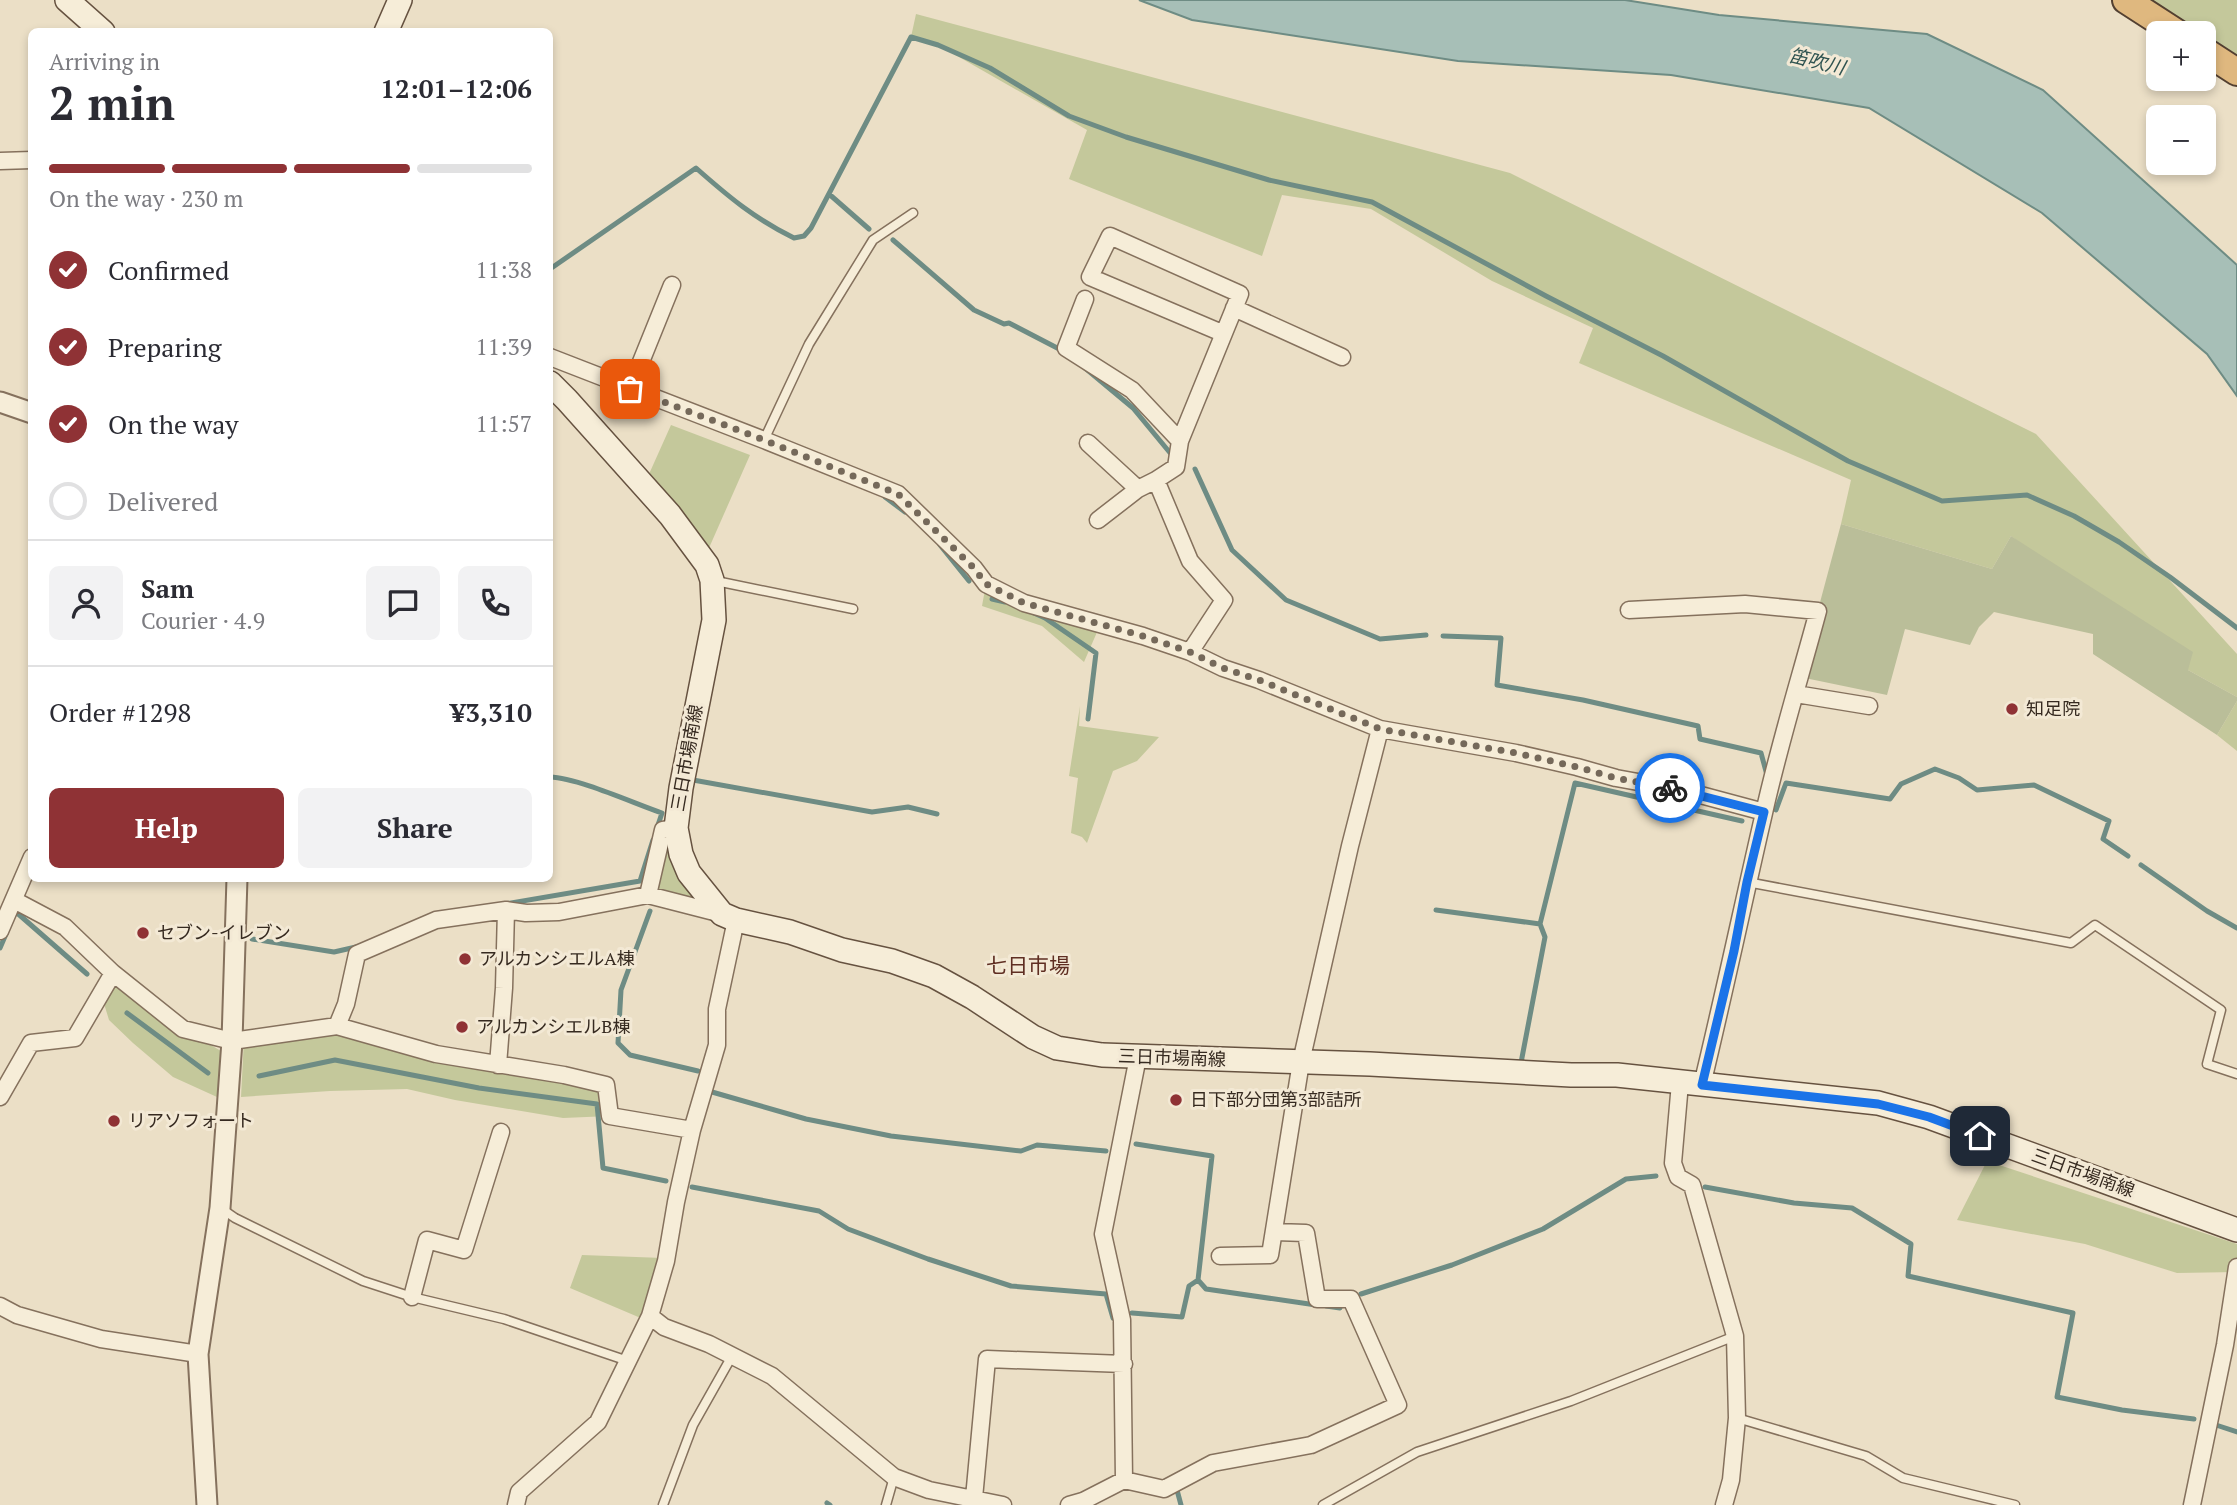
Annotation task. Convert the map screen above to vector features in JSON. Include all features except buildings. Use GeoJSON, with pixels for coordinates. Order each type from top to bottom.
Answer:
{"type":"FeatureCollection","features":[{"type":"Feature","properties":{"kind":"highway"},"geometry":{"type":"LineString","coordinates":[[2126,0],[2158,21]]}},
{"type":"Feature","properties":{"kind":"highway"},"geometry":{"type":"LineString","coordinates":[[2216,58],[2237,72]]}},
{"type":"Feature","properties":{"kind":"main road"},"geometry":{"type":"LineString","coordinates":[[67,0],[98,28]]}},
{"type":"Feature","properties":{"kind":"main road"},"geometry":{"type":"LineString","coordinates":[[388,28],[400,0]]}},
{"type":"Feature","properties":{"kind":"main road","name":"三日市場南線"},"geometry":{"type":"LineString","coordinates":[[553,386],[670,515],[707,565],[712,580],[714,621],[681,788],[676,828],[681,854],[689,873],[729,917],[790,932],[842,950],[892,961],[934,976],[1033,1037],[1057,1048],[1138,1057],[1617,1075],[1878,1104],[1929,1117],[2237,1230]]}},
{"type":"Feature","properties":{"kind":"street"},"geometry":{"type":"LineString","coordinates":[[0,161],[28,160]]}},
{"type":"Feature","properties":{"kind":"street"},"geometry":{"type":"LineString","coordinates":[[1098,520],[1138,489],[1176,467],[1180,441],[1240,294],[1110,236],[1090,277],[1222,334]]}},
{"type":"Feature","properties":{"kind":"street"},"geometry":{"type":"LineString","coordinates":[[630,389],[672,285]]}},
{"type":"Feature","properties":{"kind":"street"},"geometry":{"type":"LineString","coordinates":[[1086,299],[1066,348],[1132,390],[1180,441]]}},
{"type":"Feature","properties":{"kind":"street"},"geometry":{"type":"LineString","coordinates":[[1234,308],[1342,357]]}},
{"type":"Feature","properties":{"kind":"street"},"geometry":{"type":"LineString","coordinates":[[553,358],[898,494],[974,568],[986,584],[1024,603],[1133,632],[1190,652],[1223,668],[1380,729],[1528,756],[1616,778],[1682,790],[1764,812]]}},
{"type":"Feature","properties":{"kind":"street"},"geometry":{"type":"LineString","coordinates":[[0,402],[28,412]]}},
{"type":"Feature","properties":{"kind":"street"},"geometry":{"type":"LineString","coordinates":[[1088,443],[1138,489]]}},
{"type":"Feature","properties":{"kind":"street"},"geometry":{"type":"LineString","coordinates":[[1156,480],[1190,561],[1224,600],[1190,652]]}},
{"type":"Feature","properties":{"kind":"street"},"geometry":{"type":"LineString","coordinates":[[1629,610],[1745,604],[1818,611],[1764,812],[1734,951],[1691,1084],[1673,1163],[1678,1177],[1692,1185],[1735,1336],[1737,1418],[1731,1480],[1724,1505]]}},
{"type":"Feature","properties":{"kind":"street"},"geometry":{"type":"LineString","coordinates":[[1796,694],[1869,706]]}},
{"type":"Feature","properties":{"kind":"street"},"geometry":{"type":"LineString","coordinates":[[1220,1256],[1270,1255],[1301,1062],[1350,846],[1380,729]]}},
{"type":"Feature","properties":{"kind":"street"},"geometry":{"type":"LineString","coordinates":[[648,895],[663,830],[676,828]]}},
{"type":"Feature","properties":{"kind":"street"},"geometry":{"type":"LineString","coordinates":[[0,931],[28,867]]}},
{"type":"Feature","properties":{"kind":"street"},"geometry":{"type":"LineString","coordinates":[[207,1505],[198,1354],[219,1208],[232,1041],[237,882]]}},
{"type":"Feature","properties":{"kind":"street"},"geometry":{"type":"LineString","coordinates":[[337,1026],[346,1004],[357,954],[436,920],[506,911],[559,912],[648,895],[729,917],[717,1009],[717,1045],[692,1130],[666,1261],[650,1316],[598,1422],[519,1492],[516,1505]]}},
{"type":"Feature","properties":{"kind":"street"},"geometry":{"type":"LineString","coordinates":[[14,900],[65,927],[113,972],[183,1029],[232,1041],[337,1026],[436,1054],[564,1075],[606,1085],[610,1116],[692,1130]]}},
{"type":"Feature","properties":{"kind":"street"},"geometry":{"type":"LineString","coordinates":[[498,1065],[506,911]]}},
{"type":"Feature","properties":{"kind":"street"},"geometry":{"type":"LineString","coordinates":[[0,1097],[31,1044],[75,1038],[113,972]]}},
{"type":"Feature","properties":{"kind":"street"},"geometry":{"type":"LineString","coordinates":[[1124,1480],[1122,1321],[1103,1234],[1138,1057]]}},
{"type":"Feature","properties":{"kind":"street"},"geometry":{"type":"LineString","coordinates":[[412,1297],[427,1240],[464,1250],[500,1132]]}},
{"type":"Feature","properties":{"kind":"street"},"geometry":{"type":"LineString","coordinates":[[1069,1505],[1083,1501],[1124,1480],[1164,1489],[1213,1463],[1311,1445],[1398,1405],[1351,1299],[1317,1299],[1306,1233],[1275,1232]]}},
{"type":"Feature","properties":{"kind":"street"},"geometry":{"type":"LineString","coordinates":[[2192,1505],[2225,1345],[2237,1267]]}},
{"type":"Feature","properties":{"kind":"street"},"geometry":{"type":"LineString","coordinates":[[0,1306],[17,1315],[101,1339],[198,1354]]}},
{"type":"Feature","properties":{"kind":"street"},"geometry":{"type":"LineString","coordinates":[[650,1316],[664,1326],[772,1376],[894,1477],[929,1490],[1003,1505]]}},
{"type":"Feature","properties":{"kind":"street"},"geometry":{"type":"LineString","coordinates":[[974,1498],[987,1359],[1124,1364]]}},
{"type":"Feature","properties":{"kind":"lane"},"geometry":{"type":"LineString","coordinates":[[764,440],[809,344],[873,240],[913,212]]}},
{"type":"Feature","properties":{"kind":"lane"},"geometry":{"type":"LineString","coordinates":[[712,580],[853,609]]}},
{"type":"Feature","properties":{"kind":"lane"},"geometry":{"type":"LineString","coordinates":[[1747,882],[2071,943],[2095,925],[2221,1010],[2207,1064],[2237,1073]]}},
{"type":"Feature","properties":{"kind":"lane"},"geometry":{"type":"LineString","coordinates":[[219,1208],[363,1281],[412,1297],[504,1320],[628,1361]]}},
{"type":"Feature","properties":{"kind":"lane"},"geometry":{"type":"LineString","coordinates":[[1323,1505],[1418,1452],[1571,1401],[1735,1336]]}},
{"type":"Feature","properties":{"kind":"lane"},"geometry":{"type":"LineString","coordinates":[[663,1505],[692,1425],[732,1356]]}},
{"type":"Feature","properties":{"kind":"lane"},"geometry":{"type":"LineString","coordinates":[[1737,1418],[1866,1456],[1903,1478],[2015,1505]]}},
{"type":"Feature","properties":{"kind":"lane"},"geometry":{"type":"LineString","coordinates":[[886,1505],[894,1477]]}},
{"type":"Feature","properties":{"kind":"green space"},"geometry":{"type":"Polygon","coordinates":[[[2135,0],[2237,0],[2237,65],[2216,51],[2216,21],[2168,21],[2135,0]]]}},
{"type":"Feature","properties":{"kind":"green space"},"geometry":{"type":"Polygon","coordinates":[[[916,14],[1510,173],[2036,434],[2237,654],[2237,697],[2188,670],[2011,536],[1992,569],[1841,524],[1851,480],[1579,363],[1593,328],[1492,281],[1371,209],[1282,195],[1262,256],[1069,179],[1087,130],[938,45],[911,37],[916,14]]]}},
{"type":"Feature","properties":{"kind":"green space"},"geometry":{"type":"Polygon","coordinates":[[[671,425],[750,455],[705,557],[645,483],[671,425]]]}},
{"type":"Feature","properties":{"kind":"green space"},"geometry":{"type":"Polygon","coordinates":[[[1841,524],[1992,569],[2011,536],[2193,652],[2188,670],[2237,697],[2237,701],[2217,735],[2093,654],[2093,634],[1994,612],[1979,627],[1970,645],[1905,629],[1887,695],[1800,677],[1841,524]]]}},
{"type":"Feature","properties":{"kind":"green space"},"geometry":{"type":"Polygon","coordinates":[[[986,584],[1101,623],[1084,662],[1042,626],[982,606],[986,584]]]}},
{"type":"Feature","properties":{"kind":"green space"},"geometry":{"type":"Polygon","coordinates":[[[2237,701],[2237,751],[2217,735],[2237,701]]]}},
{"type":"Feature","properties":{"kind":"green space"},"geometry":{"type":"Polygon","coordinates":[[[1080,706],[1079,726],[1159,737],[1137,761],[1113,771],[1087,843],[1082,837],[1071,833],[1078,778],[1069,776],[1080,706]]]}},
{"type":"Feature","properties":{"kind":"green space"},"geometry":{"type":"Polygon","coordinates":[[[668,837],[699,897],[697,904],[650,885],[668,837]]]}},
{"type":"Feature","properties":{"kind":"green space"},"geometry":{"type":"Polygon","coordinates":[[[113,973],[183,1029],[221,1051],[217,1097],[173,1077],[109,1020],[102,997],[113,973]]]}},
{"type":"Feature","properties":{"kind":"green space"},"geometry":{"type":"Polygon","coordinates":[[[337,1026],[606,1085],[610,1116],[563,1118],[407,1089],[241,1097],[244,1039],[337,1026]]]}},
{"type":"Feature","properties":{"kind":"green space"},"geometry":{"type":"Polygon","coordinates":[[[1987,1161],[2237,1244],[2237,1272],[2177,1273],[2085,1244],[1957,1220],[1987,1161]]]}},
{"type":"Feature","properties":{"kind":"green space"},"geometry":{"type":"Polygon","coordinates":[[[582,1255],[663,1258],[643,1319],[570,1288],[582,1255]]]}},
{"type":"Feature","properties":{"kind":"water","name":"笛吹川"},"geometry":{"type":"Polygon","coordinates":[[[1139,0],[1625,0],[1719,15],[1927,34],[2043,90],[2237,265],[2237,396],[2207,354],[2042,213],[1869,108],[1671,75],[1458,61],[1192,20],[1139,0]]]}},
{"type":"Feature","properties":{"kind":"waterway"},"geometry":{"type":"LineString","coordinates":[[553,267],[696,168],[754,215],[794,238],[804,236],[811,228],[911,37],[938,45],[990,68],[1069,116],[1126,137],[1269,180],[1372,202],[1663,356],[1848,461],[1942,501],[2027,495],[2074,516],[2119,542],[2170,577],[2237,628]]}},
{"type":"Feature","properties":{"kind":"waterway"},"geometry":{"type":"LineString","coordinates":[[829,194],[869,229]]}},
{"type":"Feature","properties":{"kind":"waterway"},"geometry":{"type":"LineString","coordinates":[[893,240],[974,310],[1004,324],[1009,323],[1063,351]]}},
{"type":"Feature","properties":{"kind":"waterway"},"geometry":{"type":"LineString","coordinates":[[1085,368],[1133,408],[1171,454]]}},
{"type":"Feature","properties":{"kind":"waterway"},"geometry":{"type":"LineString","coordinates":[[1195,469],[1232,550],[1286,600],[1380,639],[1426,635]]}},
{"type":"Feature","properties":{"kind":"waterway"},"geometry":{"type":"LineString","coordinates":[[885,497],[905,512]]}},
{"type":"Feature","properties":{"kind":"waterway"},"geometry":{"type":"LineString","coordinates":[[940,545],[969,581]]}},
{"type":"Feature","properties":{"kind":"waterway"},"geometry":{"type":"LineString","coordinates":[[992,599],[1005,602]]}},
{"type":"Feature","properties":{"kind":"waterway"},"geometry":{"type":"LineString","coordinates":[[1034,613],[1096,653],[1088,719]]}},
{"type":"Feature","properties":{"kind":"waterway"},"geometry":{"type":"LineString","coordinates":[[1443,636],[1501,638],[1497,685],[1583,700],[1698,726],[1700,739],[1761,753],[1767,775]]}},
{"type":"Feature","properties":{"kind":"waterway"},"geometry":{"type":"LineString","coordinates":[[1776,810],[1786,783],[1890,799],[1901,784],[1935,769],[1959,778],[1977,790],[2034,785],[2109,821],[2103,839],[2128,856]]}},
{"type":"Feature","properties":{"kind":"waterway"},"geometry":{"type":"LineString","coordinates":[[553,777],[590,786],[662,813],[657,828]]}},
{"type":"Feature","properties":{"kind":"waterway"},"geometry":{"type":"LineString","coordinates":[[693,780],[872,812],[908,807],[937,814]]}},
{"type":"Feature","properties":{"kind":"waterway"},"geometry":{"type":"LineString","coordinates":[[1436,910],[1540,924],[1575,783],[1742,821]]}},
{"type":"Feature","properties":{"kind":"waterway"},"geometry":{"type":"LineString","coordinates":[[505,904],[640,881],[653,840]]}},
{"type":"Feature","properties":{"kind":"waterway"},"geometry":{"type":"LineString","coordinates":[[2141,865],[2207,911],[2237,928]]}},
{"type":"Feature","properties":{"kind":"waterway"},"geometry":{"type":"LineString","coordinates":[[650,911],[621,990],[618,1043],[630,1055],[698,1071]]}},
{"type":"Feature","properties":{"kind":"waterway"},"geometry":{"type":"LineString","coordinates":[[14,915],[16,912],[87,974]]}},
{"type":"Feature","properties":{"kind":"waterway"},"geometry":{"type":"LineString","coordinates":[[1520,1068],[1545,937],[1540,924]]}},
{"type":"Feature","properties":{"kind":"waterway"},"geometry":{"type":"LineString","coordinates":[[0,948],[6,934]]}},
{"type":"Feature","properties":{"kind":"waterway"},"geometry":{"type":"LineString","coordinates":[[252,939],[334,952],[356,947]]}},
{"type":"Feature","properties":{"kind":"waterway"},"geometry":{"type":"LineString","coordinates":[[127,1013],[208,1073]]}},
{"type":"Feature","properties":{"kind":"waterway"},"geometry":{"type":"LineString","coordinates":[[259,1076],[335,1060],[479,1088],[597,1104],[603,1168],[666,1181]]}},
{"type":"Feature","properties":{"kind":"waterway"},"geometry":{"type":"LineString","coordinates":[[712,1092],[806,1119],[891,1136],[1021,1151],[1037,1145],[1106,1151]]}},
{"type":"Feature","properties":{"kind":"waterway"},"geometry":{"type":"LineString","coordinates":[[1136,1144],[1212,1156],[1198,1280]]}},
{"type":"Feature","properties":{"kind":"waterway"},"geometry":{"type":"LineString","coordinates":[[1361,1294],[1452,1265],[1543,1229],[1626,1179],[1656,1176]]}},
{"type":"Feature","properties":{"kind":"waterway"},"geometry":{"type":"LineString","coordinates":[[692,1187],[819,1211],[848,1229],[1011,1286],[1106,1294],[1113,1318]]}},
{"type":"Feature","properties":{"kind":"waterway"},"geometry":{"type":"LineString","coordinates":[[1705,1187],[1794,1203],[1852,1208],[1911,1244],[1908,1276],[2073,1313],[2057,1397],[2122,1410],[2194,1419]]}},
{"type":"Feature","properties":{"kind":"waterway"},"geometry":{"type":"LineString","coordinates":[[1132,1313],[1182,1317],[1189,1286],[1198,1280],[1206,1289],[1316,1305]]}},
{"type":"Feature","properties":{"kind":"waterway"},"geometry":{"type":"LineString","coordinates":[[1326,1306],[1340,1308]]}},
{"type":"Feature","properties":{"kind":"waterway"},"geometry":{"type":"LineString","coordinates":[[2216,1425],[2237,1432]]}},
{"type":"Feature","properties":{"kind":"waterway"},"geometry":{"type":"LineString","coordinates":[[1177,1490],[1181,1505]]}},
{"type":"Feature","properties":{"kind":"way so far"},"geometry":{"type":"LineString","coordinates":[[630,389],[898,494],[974,568],[986,584],[1024,603],[1190,652],[1223,668],[1380,729],[1516,753],[1616,778],[1670,788]]}},
{"type":"Feature","properties":{"kind":"place","name":"知足院"},"geometry":{"type":"Point","coordinates":[2012,709]}},
{"type":"Feature","properties":{"kind":"place","name":"セブン-イレブン"},"geometry":{"type":"Point","coordinates":[143,933]}},
{"type":"Feature","properties":{"kind":"place","name":"アルカンシエルA棟"},"geometry":{"type":"Point","coordinates":[465,959]}},
{"type":"Feature","properties":{"kind":"place","name":"アルカンシエルB棟"},"geometry":{"type":"Point","coordinates":[462,1027]}},
{"type":"Feature","properties":{"kind":"place","name":"日下部分団第3部詰所"},"geometry":{"type":"Point","coordinates":[1176,1100]}},
{"type":"Feature","properties":{"kind":"place","name":"リアソフォート"},"geometry":{"type":"Point","coordinates":[114,1121]}},
{"type":"Feature","properties":{"kind":"district","name":"七日市場"},"geometry":{"type":"Point","coordinates":[1028,966]}},
{"type":"Feature","properties":{"kind":"route"},"geometry":{"type":"LineString","coordinates":[[1670,788],[1764,812],[1702,1085],[1878,1104],[1929,1117],[1980,1136]]}}]}
